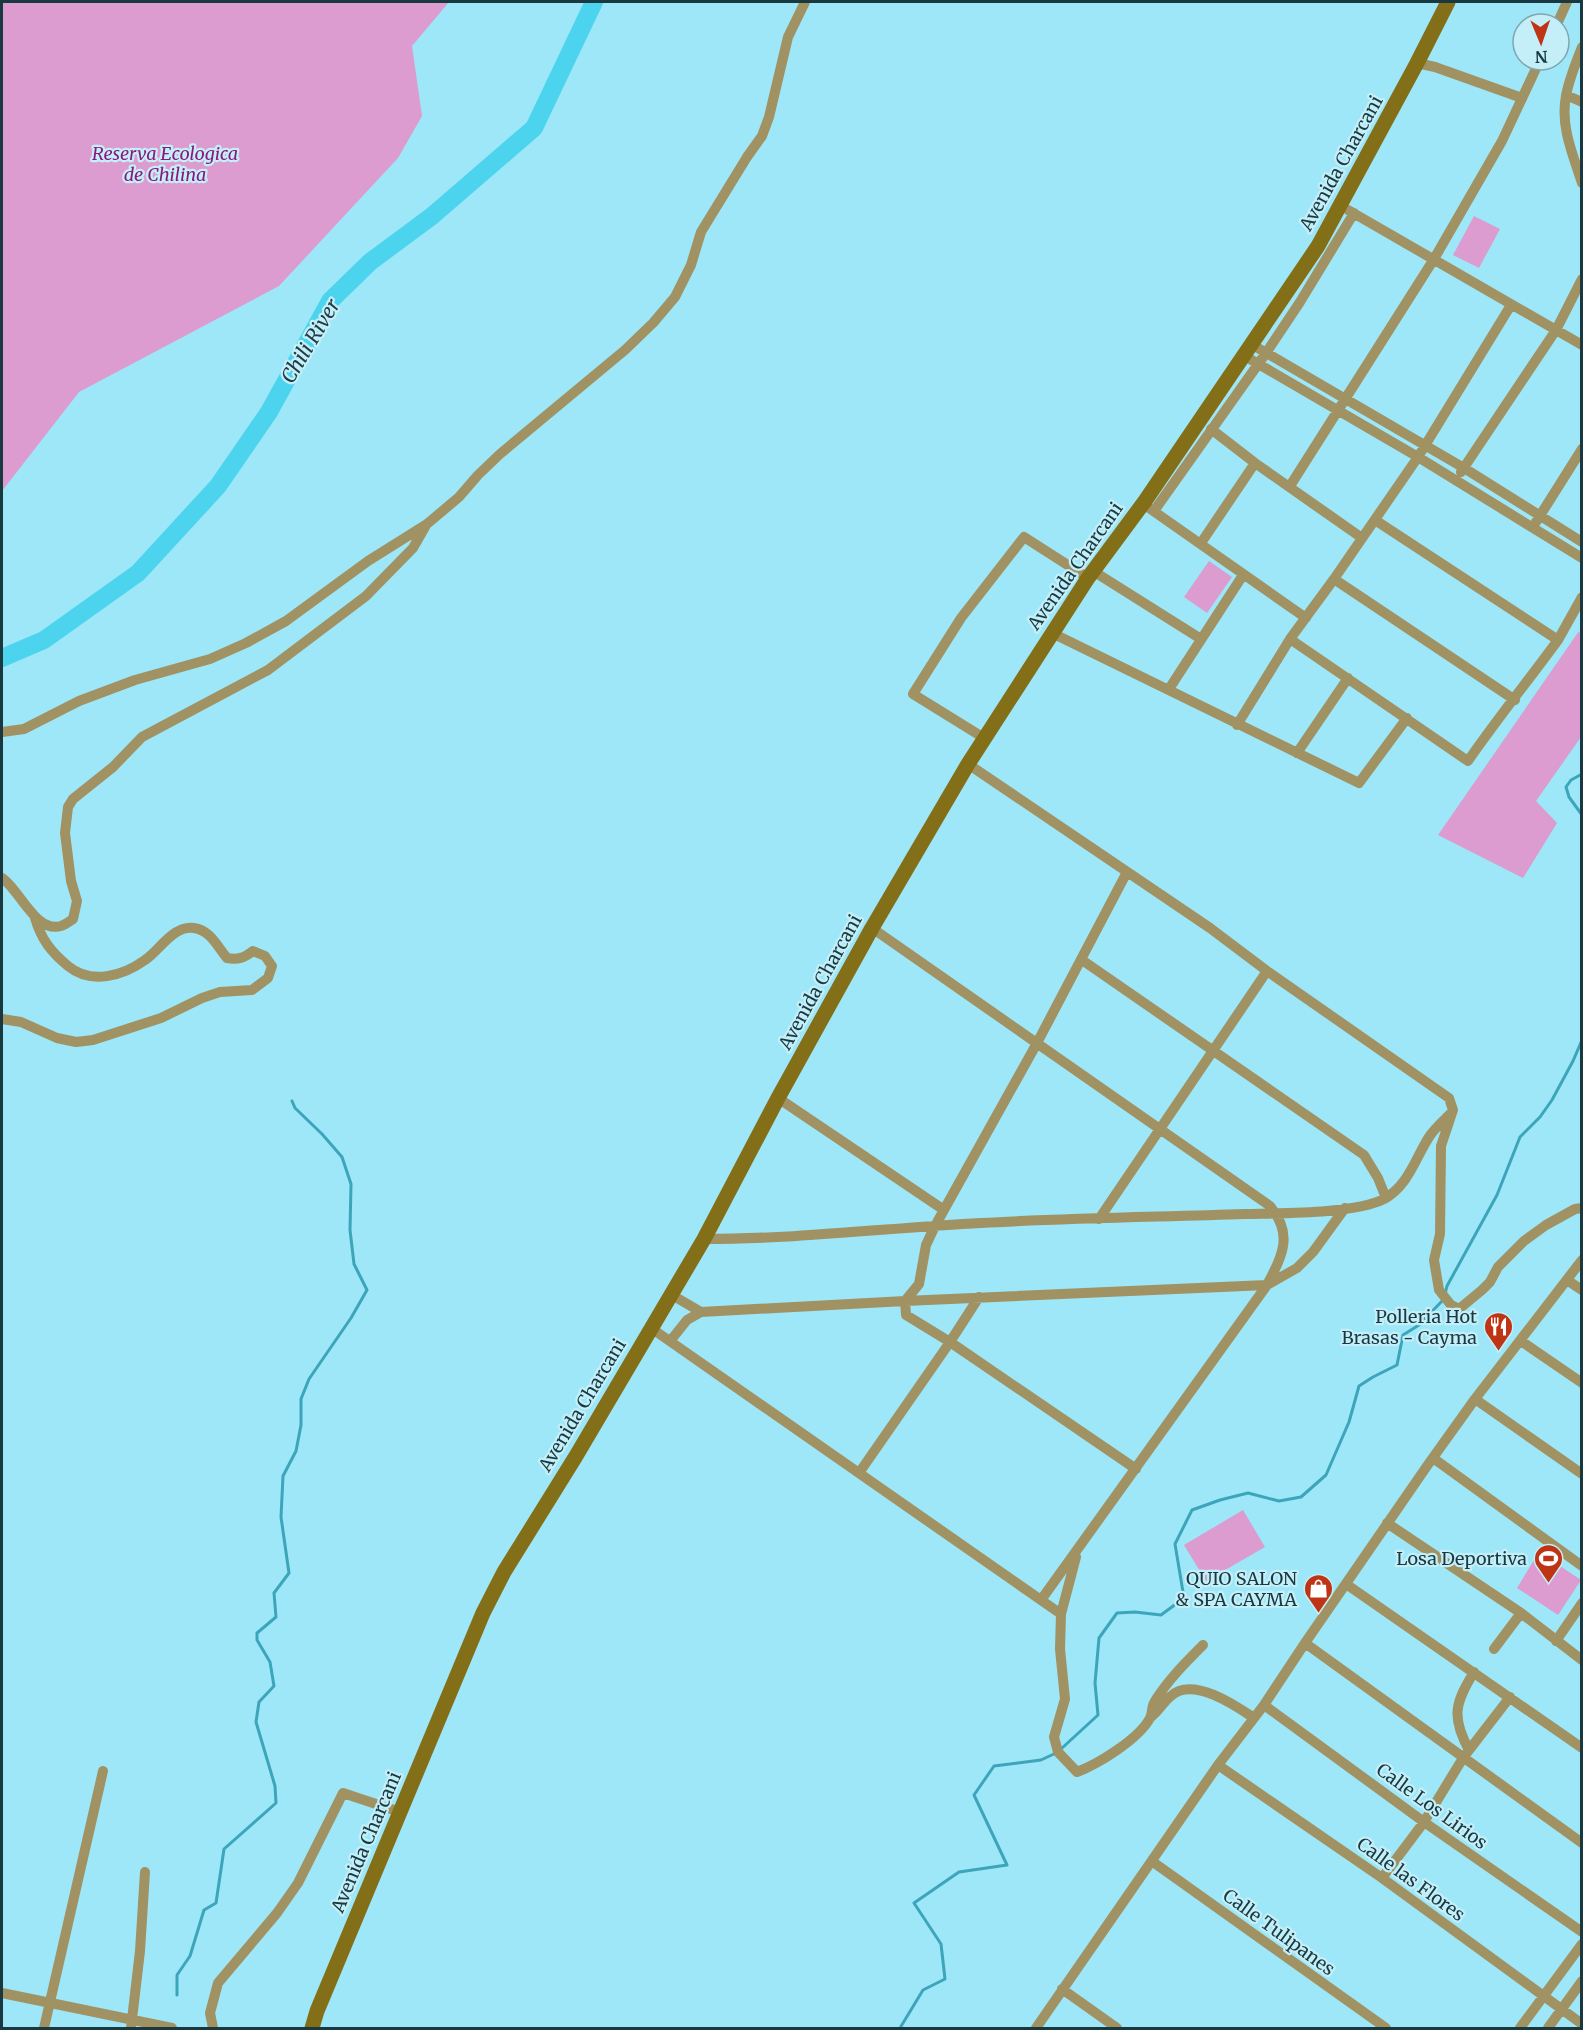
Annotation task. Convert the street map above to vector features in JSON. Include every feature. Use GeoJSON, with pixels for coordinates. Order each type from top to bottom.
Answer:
{"type":"FeatureCollection","features":[{"type":"Feature","properties":{"kind":"main road","name":"Avenida Charcani"},"geometry":{"type":"LineString","coordinates":[[312,2028],[399,1812],[483,1613],[504,1572],[704,1239],[778,1098],[872,928],[984,738],[1090,574],[1148,507],[1247,350],[1318,246],[1348,209],[1448,2]]}},
{"type":"Feature","properties":{"kind":"street"},"geometry":{"type":"LineString","coordinates":[[2,732],[24,729],[80,701],[135,680],[210,659],[286,621],[368,561],[427,524],[459,497],[500,454],[625,350],[653,323],[675,297],[692,265],[701,232],[762,136],[769,117],[788,37],[805,2]]}},
{"type":"Feature","properties":{"kind":"street"},"geometry":{"type":"LineString","coordinates":[[1581,47],[1566,95],[1565,128],[1581,183]]}},
{"type":"Feature","properties":{"kind":"street"},"geometry":{"type":"LineString","coordinates":[[1417,63],[1435,67],[1522,98]]}},
{"type":"Feature","properties":{"kind":"street"},"geometry":{"type":"LineString","coordinates":[[1290,486],[1434,259],[1502,141],[1534,72]]}},
{"type":"Feature","properties":{"kind":"street"},"geometry":{"type":"LineString","coordinates":[[1566,95],[1581,102]]}},
{"type":"Feature","properties":{"kind":"street"},"geometry":{"type":"LineString","coordinates":[[1306,618],[1148,507],[1211,429],[1266,353],[1300,302],[1348,209],[1581,345]]}},
{"type":"Feature","properties":{"kind":"street"},"geometry":{"type":"LineString","coordinates":[[1456,480],[1556,330],[1581,279]]}},
{"type":"Feature","properties":{"kind":"street"},"geometry":{"type":"LineString","coordinates":[[1237,724],[1290,639],[1418,457],[1511,305]]}},
{"type":"Feature","properties":{"kind":"street"},"geometry":{"type":"LineString","coordinates":[[1247,350],[1266,353],[1464,468],[1581,542]]}},
{"type":"Feature","properties":{"kind":"street"},"geometry":{"type":"LineString","coordinates":[[1247,350],[1258,363],[1418,457],[1581,558]]}},
{"type":"Feature","properties":{"kind":"street"},"geometry":{"type":"LineString","coordinates":[[1211,429],[1255,463],[1362,538]]}},
{"type":"Feature","properties":{"kind":"street"},"geometry":{"type":"LineString","coordinates":[[1533,528],[1581,449]]}},
{"type":"Feature","properties":{"kind":"street"},"geometry":{"type":"LineString","coordinates":[[1202,543],[1255,463]]}},
{"type":"Feature","properties":{"kind":"street"},"geometry":{"type":"LineString","coordinates":[[1375,520],[1557,640]]}},
{"type":"Feature","properties":{"kind":"street"},"geometry":{"type":"LineString","coordinates":[[35,918],[46,925],[61,926],[73,919],[76,910],[65,833],[68,807],[74,799],[113,767],[142,737],[268,670],[366,596],[413,548],[427,524]]}},
{"type":"Feature","properties":{"kind":"street"},"geometry":{"type":"LineString","coordinates":[[984,738],[913,694],[961,618],[1024,537],[1200,639]]}},
{"type":"Feature","properties":{"kind":"street"},"geometry":{"type":"LineString","coordinates":[[1169,689],[1243,575]]}},
{"type":"Feature","properties":{"kind":"street"},"geometry":{"type":"LineString","coordinates":[[1334,579],[1515,700]]}},
{"type":"Feature","properties":{"kind":"street"},"geometry":{"type":"LineString","coordinates":[[1290,639],[1468,761],[1499,715],[1515,700],[1557,640],[1581,597]]}},
{"type":"Feature","properties":{"kind":"street"},"geometry":{"type":"LineString","coordinates":[[1052,633],[1359,783],[1407,718]]}},
{"type":"Feature","properties":{"kind":"street"},"geometry":{"type":"LineString","coordinates":[[1297,753],[1348,678]]}},
{"type":"Feature","properties":{"kind":"street"},"geometry":{"type":"LineString","coordinates":[[968,764],[1210,928],[1267,971],[1449,1098],[1453,1110],[1441,1146],[1440,1234],[1434,1260],[1439,1290],[1451,1305],[1459,1308],[1474,1298],[1490,1282],[1498,1266],[1524,1241],[1546,1225],[1581,1208]]}},
{"type":"Feature","properties":{"kind":"street"},"geometry":{"type":"LineString","coordinates":[[1127,872],[1037,1043],[935,1226],[926,1245],[919,1284],[905,1301],[906,1315],[950,1342],[1136,1469]]}},
{"type":"Feature","properties":{"kind":"street"},"geometry":{"type":"LineString","coordinates":[[2,878],[10,883],[35,918],[49,949],[74,970],[92,976],[117,975],[146,960],[169,937],[181,930],[193,928],[209,934],[226,958],[237,960],[253,951],[265,956],[272,966],[268,978],[252,990],[220,992],[160,1018],[93,1040],[76,1042],[57,1038],[21,1022],[2,1019]]}},
{"type":"Feature","properties":{"kind":"street"},"geometry":{"type":"LineString","coordinates":[[872,928],[1270,1206],[1283,1224],[1285,1239],[1281,1257],[1267,1285],[1041,1600]]}},
{"type":"Feature","properties":{"kind":"street"},"geometry":{"type":"LineString","coordinates":[[1082,960],[1364,1155],[1378,1178],[1386,1198]]}},
{"type":"Feature","properties":{"kind":"street"},"geometry":{"type":"LineString","coordinates":[[1099,1218],[1267,971]]}},
{"type":"Feature","properties":{"kind":"street"},"geometry":{"type":"LineString","coordinates":[[778,1098],[944,1210]]}},
{"type":"Feature","properties":{"kind":"street"},"geometry":{"type":"LineString","coordinates":[[704,1239],[860,1233],[980,1223],[1276,1213],[1345,1208],[1374,1203],[1386,1198],[1403,1184],[1429,1136],[1453,1110]]}},
{"type":"Feature","properties":{"kind":"street"},"geometry":{"type":"LineString","coordinates":[[671,1340],[687,1320],[701,1312],[1267,1285],[1297,1268],[1345,1208]]}},
{"type":"Feature","properties":{"kind":"street"},"geometry":{"type":"LineString","coordinates":[[1036,2028],[1218,1765],[1264,1705],[1386,1524],[1475,1399],[1581,1260]]}},
{"type":"Feature","properties":{"kind":"street"},"geometry":{"type":"LineString","coordinates":[[1568,1280],[1581,1290]]}},
{"type":"Feature","properties":{"kind":"street"},"geometry":{"type":"LineString","coordinates":[[672,1294],[701,1312]]}},
{"type":"Feature","properties":{"kind":"street"},"geometry":{"type":"LineString","coordinates":[[859,1473],[979,1298]]}},
{"type":"Feature","properties":{"kind":"street"},"geometry":{"type":"LineString","coordinates":[[651,1328],[1061,1614]]}},
{"type":"Feature","properties":{"kind":"street"},"geometry":{"type":"LineString","coordinates":[[1521,1341],[1581,1383]]}},
{"type":"Feature","properties":{"kind":"street"},"geometry":{"type":"LineString","coordinates":[[1475,1399],[1581,1474]]}},
{"type":"Feature","properties":{"kind":"street"},"geometry":{"type":"LineString","coordinates":[[1433,1458],[1581,1566]]}},
{"type":"Feature","properties":{"kind":"street"},"geometry":{"type":"LineString","coordinates":[[1386,1524],[1521,1613],[1581,1660]]}},
{"type":"Feature","properties":{"kind":"street"},"geometry":{"type":"LineString","coordinates":[[1078,1551],[1061,1614],[1060,1650],[1065,1699],[1054,1737],[1058,1752],[1077,1772],[1090,1767],[1132,1740],[1172,1695],[1182,1690],[1197,1689],[1214,1695],[1254,1718]]}},
{"type":"Feature","properties":{"kind":"street"},"geometry":{"type":"LineString","coordinates":[[1346,1584],[1581,1748]]}},
{"type":"Feature","properties":{"kind":"street"},"geometry":{"type":"LineString","coordinates":[[1556,1641],[1581,1603]]}},
{"type":"Feature","properties":{"kind":"street"},"geometry":{"type":"LineString","coordinates":[[1494,1649],[1521,1613]]}},
{"type":"Feature","properties":{"kind":"street"},"geometry":{"type":"LineString","coordinates":[[1305,1643],[1466,1754],[1581,1843]]}},
{"type":"Feature","properties":{"kind":"street"},"geometry":{"type":"LineString","coordinates":[[1151,1717],[1153,1703],[1188,1659],[1203,1645]]}},
{"type":"Feature","properties":{"kind":"street"},"geometry":{"type":"LineString","coordinates":[[1466,1754],[1456,1717],[1464,1688],[1474,1672]]}},
{"type":"Feature","properties":{"kind":"street"},"geometry":{"type":"LineString","coordinates":[[1382,1878],[1424,1822],[1466,1754],[1510,1697]]}},
{"type":"Feature","properties":{"kind":"street","name":"Calle Los Lirios"},"geometry":{"type":"LineString","coordinates":[[1264,1705],[1424,1822],[1581,1932]]}},
{"type":"Feature","properties":{"kind":"street","name":"Calle las Flores"},"geometry":{"type":"LineString","coordinates":[[1218,1765],[1382,1878],[1581,2024]]}},
{"type":"Feature","properties":{"kind":"street"},"geometry":{"type":"LineString","coordinates":[[44,2028],[104,1771]]}},
{"type":"Feature","properties":{"kind":"street"},"geometry":{"type":"LineString","coordinates":[[213,2028],[210,2013],[218,1983],[277,1913],[298,1883],[343,1793],[399,1812]]}},
{"type":"Feature","properties":{"kind":"street","name":"Calle Tulipanes"},"geometry":{"type":"LineString","coordinates":[[1153,1862],[1386,2028]]}},
{"type":"Feature","properties":{"kind":"street"},"geometry":{"type":"LineString","coordinates":[[131,2024],[140,1952],[144,1872]]}},
{"type":"Feature","properties":{"kind":"street"},"geometry":{"type":"LineString","coordinates":[[1521,2028],[1581,1944]]}},
{"type":"Feature","properties":{"kind":"street"},"geometry":{"type":"LineString","coordinates":[[1548,2028],[1581,1981]]}},
{"type":"Feature","properties":{"kind":"street"},"geometry":{"type":"LineString","coordinates":[[1062,1989],[1117,2028]]}},
{"type":"Feature","properties":{"kind":"street"},"geometry":{"type":"LineString","coordinates":[[2,1993],[131,2024],[172,2028]]}},
{"type":"Feature","properties":{"kind":"green space","name":"Reserva Ecologica de Chilina"},"geometry":{"type":"Polygon","coordinates":[[[2,2],[449,2],[412,46],[422,116],[398,158],[279,286],[79,392],[2,491],[2,2]]]}},
{"type":"Feature","properties":{"kind":"green space"},"geometry":{"type":"Polygon","coordinates":[[[1474,216],[1500,229],[1479,268],[1453,255],[1474,216]]]}},
{"type":"Feature","properties":{"kind":"green space"},"geometry":{"type":"Polygon","coordinates":[[[1209,561],[1232,577],[1207,613],[1184,597],[1209,561]]]}},
{"type":"Feature","properties":{"kind":"green space"},"geometry":{"type":"Polygon","coordinates":[[[1579,631],[1582,640],[1581,737],[1536,801],[1557,823],[1523,878],[1438,835],[1579,631]]]}},
{"type":"Feature","properties":{"kind":"green space"},"geometry":{"type":"Polygon","coordinates":[[[1243,1510],[1265,1547],[1206,1581],[1184,1545],[1243,1510]]]}},
{"type":"Feature","properties":{"kind":"green space","name":"Losa Deportiva"},"geometry":{"type":"Polygon","coordinates":[[[1539,1552],[1581,1580],[1558,1615],[1517,1588],[1539,1552]]]}},
{"type":"Feature","properties":{"kind":"waterway","name":"Chili River"},"geometry":{"type":"LineString","coordinates":[[2,658],[44,640],[138,573],[218,486],[269,412],[330,301],[370,262],[432,216],[534,128],[594,2]]}},
{"type":"Feature","properties":{"kind":"waterway"},"geometry":{"type":"LineString","coordinates":[[1582,774],[1571,780],[1566,787],[1569,797],[1582,815]]}},
{"type":"Feature","properties":{"kind":"waterway"},"geometry":{"type":"LineString","coordinates":[[1582,904],[1582,935]]}},
{"type":"Feature","properties":{"kind":"waterway"},"geometry":{"type":"LineString","coordinates":[[1445,1294],[1447,1286],[1497,1195],[1520,1137],[1540,1117],[1552,1100],[1582,1040]]}},
{"type":"Feature","properties":{"kind":"waterway"},"geometry":{"type":"LineString","coordinates":[[177,1995],[177,1975],[190,1956],[204,1910],[216,1903],[224,1849],[276,1803],[275,1786],[256,1722],[259,1702],[274,1686],[270,1662],[257,1640],[257,1633],[276,1617],[274,1593],[289,1573],[281,1517],[283,1476],[296,1451],[301,1425],[301,1399],[309,1379],[351,1318],[367,1290],[354,1264],[350,1230],[351,1184],[342,1157],[295,1108],[292,1101]]}},
{"type":"Feature","properties":{"kind":"waterway"},"geometry":{"type":"LineString","coordinates":[[1061,1749],[1098,1715],[1095,1683],[1099,1638],[1117,1613],[1135,1612],[1161,1615],[1184,1598],[1175,1544],[1192,1510],[1248,1493],[1279,1501],[1301,1497],[1326,1475],[1349,1422],[1359,1386],[1397,1365],[1403,1335],[1419,1325],[1443,1300]]}},
{"type":"Feature","properties":{"kind":"waterway"},"geometry":{"type":"LineString","coordinates":[[900,2028],[923,1990],[945,1979],[941,1944],[914,1903],[959,1872],[1007,1865],[974,1795],[994,1766],[1041,1760],[1056,1753]]}},
{"type":"Feature","properties":{"kind":"place","name":"Polleria Hot Brasas - Cayma"},"geometry":{"type":"Point","coordinates":[1498,1352]}},
{"type":"Feature","properties":{"kind":"place","name":"Losa Deportiva"},"geometry":{"type":"Point","coordinates":[1548,1584]}},
{"type":"Feature","properties":{"kind":"place","name":"QUIO SALON & SPA CAYMA"},"geometry":{"type":"Point","coordinates":[1318,1614]}}]}
